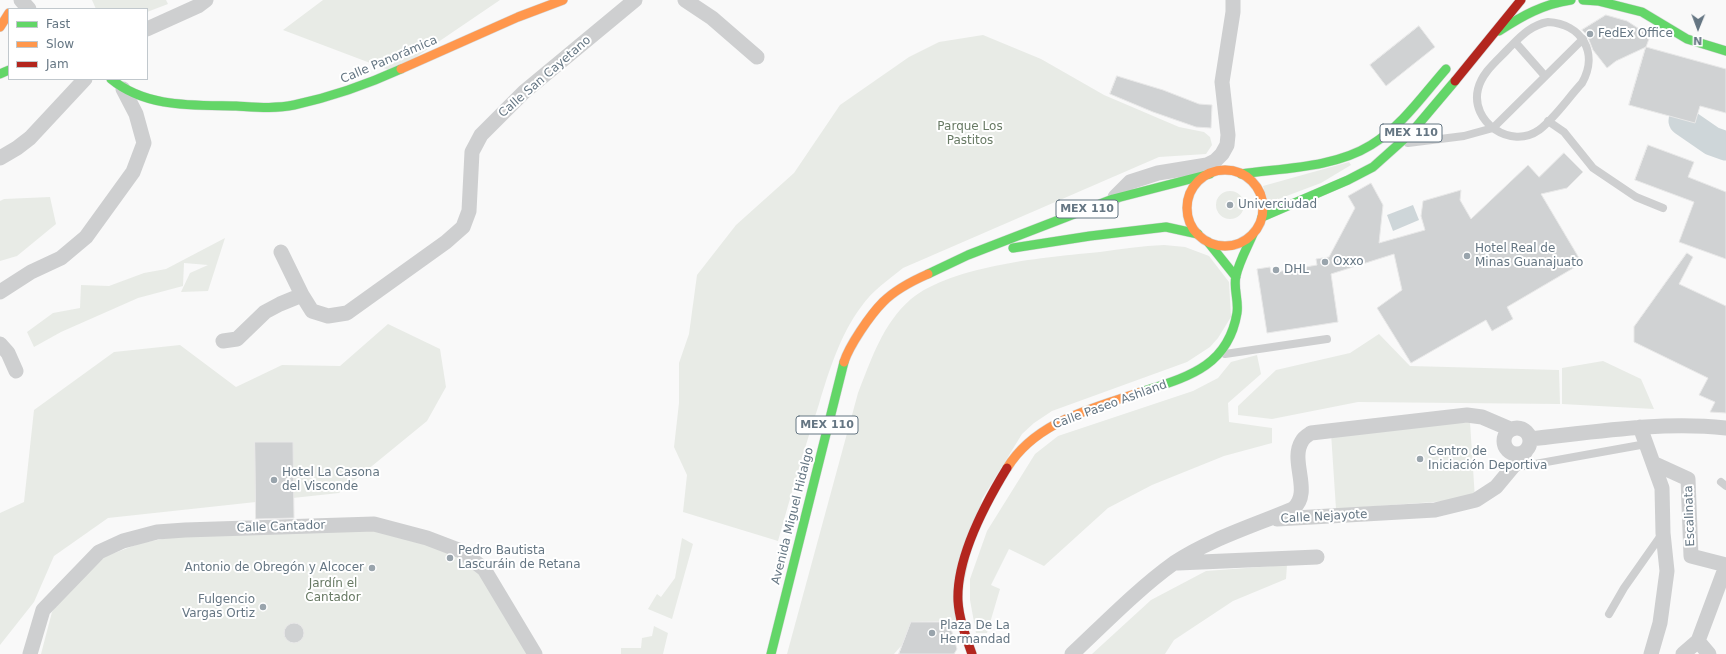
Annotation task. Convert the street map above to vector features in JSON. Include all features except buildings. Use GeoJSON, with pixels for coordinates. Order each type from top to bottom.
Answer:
{"type":"FeatureCollection","features":[{"type":"Feature","properties":{"kind":"main road","name":"Calle Panorámica"},"geometry":{"type":"LineString","coordinates":[[238,105],[271,107],[293,105],[363,86],[518,17],[563,0]]}},
{"type":"Feature","properties":{"kind":"main road","name":"MEX 110"},"geometry":{"type":"LineString","coordinates":[[1262,217],[1348,180],[1373,167],[1400,145],[1521,0]]}},
{"type":"Feature","properties":{"kind":"main road"},"geometry":{"type":"LineString","coordinates":[[1494,34],[1529,11],[1552,2],[1571,0]]}},
{"type":"Feature","properties":{"kind":"main road"},"geometry":{"type":"LineString","coordinates":[[1583,0],[1598,1],[1642,12],[1687,39],[1726,51]]}},
{"type":"Feature","properties":{"kind":"main road"},"geometry":{"type":"LineString","coordinates":[[1633,0],[1642,12]]}},
{"type":"Feature","properties":{"kind":"main road"},"geometry":{"type":"LineString","coordinates":[[0,27],[8,15]]}},
{"type":"Feature","properties":{"kind":"main road","name":"MEX 110"},"geometry":{"type":"LineString","coordinates":[[968,255],[1113,199],[1227,170],[1241,174],[1329,160],[1351,154],[1370,145],[1386,134],[1454,60]]}},
{"type":"Feature","properties":{"kind":"main road"},"geometry":{"type":"LineString","coordinates":[[111,80],[123,89],[142,97],[180,105],[238,105],[266,97]]}},
{"type":"Feature","properties":{"kind":"main road","name":"MEX 110"},"geometry":{"type":"LineString","coordinates":[[1210,174],[1200,180],[1192,190],[1188,201],[1188,213],[1191,224],[1198,234],[1208,242],[1220,246],[1232,245],[1243,241],[1253,234]]}},
{"type":"Feature","properties":{"kind":"main road"},"geometry":{"type":"LineString","coordinates":[[1241,174],[1250,179],[1257,187],[1261,196],[1263,206],[1262,217],[1259,226],[1253,234]]}},
{"type":"Feature","properties":{"kind":"main road","name":"MEX 110"},"geometry":{"type":"LineString","coordinates":[[968,255],[1090,236],[1166,227],[1198,234]]}},
{"type":"Feature","properties":{"kind":"main road","name":"Calle Paseo Ashland"},"geometry":{"type":"LineString","coordinates":[[972,654],[961,624],[957,606],[957,582],[962,559],[970,539],[1001,478],[1014,457],[1032,439],[1051,426],[1077,415],[1188,376],[1211,363],[1220,354],[1228,342],[1234,325],[1238,304],[1236,277],[1253,234]]}},
{"type":"Feature","properties":{"kind":"main road"},"geometry":{"type":"LineString","coordinates":[[1208,242],[1236,277]]}},
{"type":"Feature","properties":{"kind":"main road","name":"Avenida Miguel Hidalgo"},"geometry":{"type":"LineString","coordinates":[[772,654],[838,381],[846,355],[863,328],[883,302],[910,282],[968,255]]}},
{"type":"Feature","properties":{"kind":"street"},"geometry":{"type":"LineString","coordinates":[[21,0],[29,8]]}},
{"type":"Feature","properties":{"kind":"street"},"geometry":{"type":"LineString","coordinates":[[178,15],[185,0]]}},
{"type":"Feature","properties":{"kind":"street"},"geometry":{"type":"LineString","coordinates":[[148,29],[198,6],[206,0]]}},
{"type":"Feature","properties":{"kind":"street","name":"Calle San Cayetano"},"geometry":{"type":"LineString","coordinates":[[281,252],[302,295],[312,311],[328,316],[347,313],[446,242],[463,227],[469,211],[472,152],[481,135],[524,92],[635,0]]}},
{"type":"Feature","properties":{"kind":"street"},"geometry":{"type":"LineString","coordinates":[[685,0],[712,18],[757,57]]}},
{"type":"Feature","properties":{"kind":"street"},"geometry":{"type":"LineString","coordinates":[[1113,199],[1130,182],[1158,172],[1207,164],[1215,161],[1222,154],[1227,145],[1228,135],[1222,82],[1233,12],[1233,0]]}},
{"type":"Feature","properties":{"kind":"street"},"geometry":{"type":"LineString","coordinates":[[0,166],[17,148],[35,133],[84,80]]}},
{"type":"Feature","properties":{"kind":"street"},"geometry":{"type":"LineString","coordinates":[[0,292],[31,272],[61,258],[86,237],[133,172],[144,143],[136,114],[123,89]]}},
{"type":"Feature","properties":{"kind":"street"},"geometry":{"type":"LineString","coordinates":[[0,158],[17,148]]}},
{"type":"Feature","properties":{"kind":"street"},"geometry":{"type":"LineString","coordinates":[[223,341],[237,339],[265,312],[302,295]]}},
{"type":"Feature","properties":{"kind":"street"},"geometry":{"type":"LineString","coordinates":[[0,344],[8,352],[16,371]]}},
{"type":"Feature","properties":{"kind":"street","name":"Calle Nejayote"},"geometry":{"type":"LineString","coordinates":[[1268,520],[1293,509],[1300,501],[1301,496],[1298,452],[1303,438],[1311,433],[1468,415],[1482,417],[1510,429]]}},
{"type":"Feature","properties":{"kind":"street"},"geometry":{"type":"LineString","coordinates":[[1528,445],[1529,435],[1523,429],[1514,428],[1507,432],[1504,440],[1506,449],[1509,452],[1518,454],[1528,445],[1640,427],[1703,426],[1726,428]]}},
{"type":"Feature","properties":{"kind":"street"},"geometry":{"type":"LineString","coordinates":[[1640,427],[1662,488],[1663,533],[1667,571],[1660,623],[1651,654]]}},
{"type":"Feature","properties":{"kind":"street","name":"Calle Nejayote"},"geometry":{"type":"LineString","coordinates":[[1268,520],[1435,510],[1476,500],[1496,487],[1512,469],[1528,445]]}},
{"type":"Feature","properties":{"kind":"street","name":"Escalinata"},"geometry":{"type":"LineString","coordinates":[[1653,463],[1688,479],[1691,556],[1726,566]]}},
{"type":"Feature","properties":{"kind":"street"},"geometry":{"type":"LineString","coordinates":[[1072,654],[1174,563],[1202,547],[1237,531],[1268,520]]}},
{"type":"Feature","properties":{"kind":"street","name":"Calle Cantador"},"geometry":{"type":"LineString","coordinates":[[30,654],[43,610],[100,552],[123,541],[157,532],[185,530],[374,524],[427,538],[461,551],[478,563],[484,569],[535,654]]}},
{"type":"Feature","properties":{"kind":"street"},"geometry":{"type":"LineString","coordinates":[[1174,563],[1317,557]]}},
{"type":"Feature","properties":{"kind":"street"},"geometry":{"type":"LineString","coordinates":[[1683,654],[1698,641],[1726,566]]}},
{"type":"Feature","properties":{"kind":"street"},"geometry":{"type":"LineString","coordinates":[[1698,641],[1709,654]]}},
{"type":"Feature","properties":{"kind":"lane"},"geometry":{"type":"LineString","coordinates":[[1548,22],[1563,24],[1574,30],[1583,39],[1588,50],[1589,62],[1586,75],[1582,82],[1548,121],[1538,130],[1528,135],[1516,137],[1506,135],[1489,125],[1481,114],[1477,101],[1481,79],[1524,33],[1534,26],[1548,22]]}},
{"type":"Feature","properties":{"kind":"lane"},"geometry":{"type":"LineString","coordinates":[[1400,145],[1464,136],[1493,128],[1583,39]]}},
{"type":"Feature","properties":{"kind":"lane"},"geometry":{"type":"LineString","coordinates":[[1515,42],[1545,76]]}},
{"type":"Feature","properties":{"kind":"lane"},"geometry":{"type":"LineString","coordinates":[[1548,121],[1564,132],[1593,168],[1636,197],[1664,208]]}},
{"type":"Feature","properties":{"kind":"lane"},"geometry":{"type":"LineString","coordinates":[[1220,354],[1327,339]]}},
{"type":"Feature","properties":{"kind":"lane"},"geometry":{"type":"LineString","coordinates":[[1512,469],[1646,444]]}},
{"type":"Feature","properties":{"kind":"lane"},"geometry":{"type":"LineString","coordinates":[[1609,614],[1624,588],[1663,533]]}},
{"type":"Feature","properties":{"kind":"green space"},"geometry":{"type":"Polygon","coordinates":[[[92,0],[166,0],[168,4],[148,12],[148,8],[96,8],[92,0]]]}},
{"type":"Feature","properties":{"kind":"green space"},"geometry":{"type":"Polygon","coordinates":[[[323,0],[500,0],[394,72],[283,30],[323,0]]]}},
{"type":"Feature","properties":{"kind":"green space","name":"Parque Los Pastitos"},"geometry":{"type":"Polygon","coordinates":[[[983,35],[1041,59],[1104,95],[1179,127],[1204,132],[1210,137],[1212,145],[1206,154],[1159,157],[903,268],[875,291],[865,301],[841,341],[808,438],[778,541],[683,512],[687,475],[674,447],[679,403],[679,363],[689,334],[697,275],[736,225],[794,173],[840,105],[909,57],[939,42],[983,35]]]}},
{"type":"Feature","properties":{"kind":"green space"},"geometry":{"type":"Polygon","coordinates":[[[1349,162],[1351,165],[1321,183],[1268,203],[1263,186],[1349,162]]]}},
{"type":"Feature","properties":{"kind":"green space"},"geometry":{"type":"Polygon","coordinates":[[[1230,191],[1240,195],[1244,205],[1240,215],[1230,219],[1220,215],[1216,205],[1220,195],[1230,191]]]}},
{"type":"Feature","properties":{"kind":"green space"},"geometry":{"type":"Polygon","coordinates":[[[50,197],[56,224],[17,256],[0,261],[0,201],[4,199],[50,197]]]}},
{"type":"Feature","properties":{"kind":"green space"},"geometry":{"type":"Polygon","coordinates":[[[225,238],[208,291],[181,292],[190,273],[208,265],[184,263],[183,286],[138,298],[61,332],[34,347],[27,332],[53,313],[80,308],[81,285],[109,286],[144,273],[166,269],[225,238]]]}},
{"type":"Feature","properties":{"kind":"green space"},"geometry":{"type":"Polygon","coordinates":[[[1164,245],[1185,247],[1209,256],[1229,282],[1231,317],[1218,338],[1210,347],[1187,362],[1052,411],[1034,423],[1022,434],[982,499],[956,621],[911,622],[902,645],[894,654],[787,654],[858,393],[885,331],[901,309],[911,299],[929,287],[951,278],[975,271],[1028,260],[1164,245]]]}},
{"type":"Feature","properties":{"kind":"green space"},"geometry":{"type":"Polygon","coordinates":[[[388,324],[440,349],[446,387],[427,421],[339,493],[108,518],[54,556],[34,602],[0,645],[0,513],[24,502],[34,410],[114,352],[180,345],[236,387],[282,365],[340,366],[388,324]]]}},
{"type":"Feature","properties":{"kind":"green space"},"geometry":{"type":"Polygon","coordinates":[[[1379,334],[1410,366],[1559,370],[1560,404],[1358,402],[1272,419],[1238,415],[1238,406],[1276,370],[1350,353],[1379,334]]]}},
{"type":"Feature","properties":{"kind":"green space"},"geometry":{"type":"Polygon","coordinates":[[[1257,355],[1261,374],[1228,403],[1229,422],[1272,428],[1272,443],[1224,456],[1152,485],[1108,508],[1044,566],[1009,549],[991,585],[1000,589],[987,633],[976,633],[970,600],[970,579],[987,531],[1035,454],[1058,436],[1193,391],[1218,378],[1231,362],[1257,355]]]}},
{"type":"Feature","properties":{"kind":"green space"},"geometry":{"type":"Polygon","coordinates":[[[1603,361],[1641,379],[1654,409],[1562,404],[1562,368],[1603,361]]]}},
{"type":"Feature","properties":{"kind":"green space"},"geometry":{"type":"Polygon","coordinates":[[[1470,422],[1475,499],[1336,509],[1331,433],[1470,422]]]}},
{"type":"Feature","properties":{"kind":"green space","name":"Jardín el Cantador"},"geometry":{"type":"Polygon","coordinates":[[[363,528],[452,552],[474,566],[529,654],[41,654],[52,612],[59,601],[101,558],[141,543],[184,535],[363,528]]]}},
{"type":"Feature","properties":{"kind":"green space"},"geometry":{"type":"Polygon","coordinates":[[[682,538],[693,544],[672,619],[648,609],[657,594],[661,597],[675,578],[682,538]]]}},
{"type":"Feature","properties":{"kind":"green space"},"geometry":{"type":"Polygon","coordinates":[[[1287,565],[1286,579],[1233,601],[1174,640],[1165,654],[1092,654],[1151,600],[1206,571],[1287,565]]]}},
{"type":"Feature","properties":{"kind":"green space"},"geometry":{"type":"Polygon","coordinates":[[[654,626],[668,633],[663,654],[621,654],[621,648],[641,648],[642,638],[652,636],[654,626]]]}},
{"type":"Feature","properties":{"kind":"shaded area"},"geometry":{"type":"Polygon","coordinates":[[[1413,205],[1419,220],[1393,231],[1387,215],[1413,205]]]}},
{"type":"Feature","properties":{"kind":"waterway"},"geometry":{"type":"LineString","coordinates":[[1683,121],[1712,141],[1726,146]]}},
{"type":"Feature","properties":{"kind":"traffic: fast"},"geometry":{"type":"LineString","coordinates":[[1499,31],[1533,11],[1551,4],[1571,0]]}},
{"type":"Feature","properties":{"kind":"traffic: fast"},"geometry":{"type":"LineString","coordinates":[[1583,0],[1598,1],[1642,12],[1687,39],[1726,51]]}},
{"type":"Feature","properties":{"kind":"traffic: fast"},"geometry":{"type":"LineString","coordinates":[[113,80],[139,95],[170,103],[187,105],[272,107],[308,102],[362,85],[401,69]]}},
{"type":"Feature","properties":{"kind":"traffic: fast"},"geometry":{"type":"LineString","coordinates":[[1241,174],[1325,163],[1357,153],[1393,129],[1412,110],[1446,69]]}},
{"type":"Feature","properties":{"kind":"traffic: fast"},"geometry":{"type":"LineString","coordinates":[[0,74],[8,70]]}},
{"type":"Feature","properties":{"kind":"traffic: fast"},"geometry":{"type":"LineString","coordinates":[[1262,217],[1348,180],[1373,167],[1411,133],[1455,81]]}},
{"type":"Feature","properties":{"kind":"traffic: fast"},"geometry":{"type":"LineString","coordinates":[[928,274],[968,255],[1113,199],[1210,174]]}},
{"type":"Feature","properties":{"kind":"traffic: fast"},"geometry":{"type":"LineString","coordinates":[[1013,248],[1090,236],[1166,227],[1198,234]]}},
{"type":"Feature","properties":{"kind":"traffic: fast"},"geometry":{"type":"LineString","coordinates":[[1141,392],[1189,375],[1215,358],[1225,346],[1232,331],[1237,313],[1235,285],[1237,271],[1253,234]]}},
{"type":"Feature","properties":{"kind":"traffic: fast"},"geometry":{"type":"LineString","coordinates":[[1208,242],[1236,277]]}},
{"type":"Feature","properties":{"kind":"traffic: fast"},"geometry":{"type":"LineString","coordinates":[[771,654],[844,362]]}},
{"type":"Feature","properties":{"kind":"traffic: slow"},"geometry":{"type":"LineString","coordinates":[[401,69],[518,17],[563,0]]}},
{"type":"Feature","properties":{"kind":"traffic: slow"},"geometry":{"type":"LineString","coordinates":[[0,27],[8,15]]}},
{"type":"Feature","properties":{"kind":"traffic: slow"},"geometry":{"type":"LineString","coordinates":[[1225,170],[1239,173],[1252,181],[1260,194],[1263,208],[1260,222],[1252,235],[1239,243],[1225,246],[1211,243],[1198,235],[1190,222],[1187,208],[1190,194],[1198,181],[1211,173],[1225,170]]}},
{"type":"Feature","properties":{"kind":"traffic: slow"},"geometry":{"type":"LineString","coordinates":[[844,362],[860,331],[883,302],[904,286],[928,274]]}},
{"type":"Feature","properties":{"kind":"traffic: slow"},"geometry":{"type":"LineString","coordinates":[[1007,468],[1019,452],[1033,439],[1049,428],[1085,411],[1141,392]]}},
{"type":"Feature","properties":{"kind":"traffic: jam"},"geometry":{"type":"LineString","coordinates":[[1455,81],[1521,0]]}},
{"type":"Feature","properties":{"kind":"traffic: jam"},"geometry":{"type":"LineString","coordinates":[[972,654],[963,628],[958,601],[962,567],[981,515],[1007,468]]}},
{"type":"Feature","properties":{"kind":"place","name":"FedEx Office"},"geometry":{"type":"Point","coordinates":[1590,34]}},
{"type":"Feature","properties":{"kind":"place","name":"Univerciudad"},"geometry":{"type":"Point","coordinates":[1230,205]}},
{"type":"Feature","properties":{"kind":"place","name":"Hotel Real de Minas Guanajuato"},"geometry":{"type":"Point","coordinates":[1467,256]}},
{"type":"Feature","properties":{"kind":"place","name":"Oxxo"},"geometry":{"type":"Point","coordinates":[1325,262]}},
{"type":"Feature","properties":{"kind":"place","name":"DHL"},"geometry":{"type":"Point","coordinates":[1276,270]}},
{"type":"Feature","properties":{"kind":"place","name":"Centro de Iniciación Deportiva"},"geometry":{"type":"Point","coordinates":[1420,459]}},
{"type":"Feature","properties":{"kind":"place","name":"Hotel La Casona del Visconde"},"geometry":{"type":"Point","coordinates":[274,480]}},
{"type":"Feature","properties":{"kind":"place","name":"Pedro Bautista Lascuráin de Retana"},"geometry":{"type":"Point","coordinates":[450,558]}},
{"type":"Feature","properties":{"kind":"place","name":"Antonio de Obregón y Alcocer"},"geometry":{"type":"Point","coordinates":[372,568]}},
{"type":"Feature","properties":{"kind":"place","name":"Fulgencio Vargas Ortiz"},"geometry":{"type":"Point","coordinates":[263,607]}},
{"type":"Feature","properties":{"kind":"place","name":"Plaza De La Hermandad"},"geometry":{"type":"Point","coordinates":[932,633]}}]}
